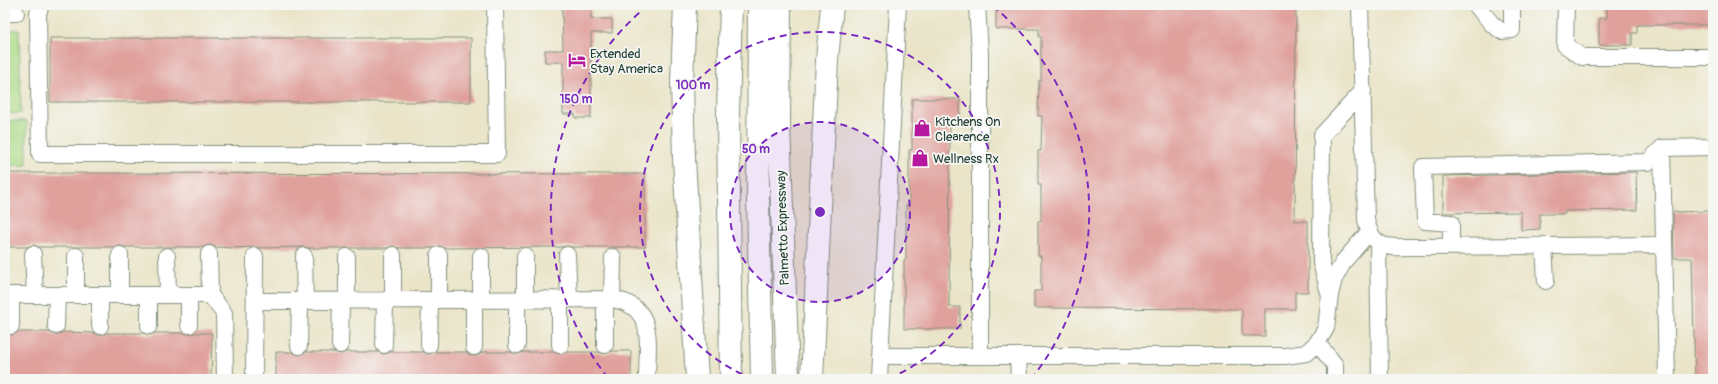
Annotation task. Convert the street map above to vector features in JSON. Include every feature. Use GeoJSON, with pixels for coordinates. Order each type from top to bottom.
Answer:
{"type":"FeatureCollection","features":[{"type":"Feature","properties":{"kind":"highway"},"geometry":{"type":"LineString","coordinates":[[685,5],[682,81],[684,159],[697,379]]}},
{"type":"Feature","properties":{"kind":"highway"},"geometry":{"type":"LineString","coordinates":[[731,5],[728,121],[731,379]]}},
{"type":"Feature","properties":{"kind":"highway"},"geometry":{"type":"LineString","coordinates":[[746,5],[745,199],[749,379]]}},
{"type":"Feature","properties":{"kind":"highway"},"geometry":{"type":"LineString","coordinates":[[759,5],[758,198],[762,379]]}},
{"type":"Feature","properties":{"kind":"highway","name":"Palmetto Expressway"},"geometry":{"type":"LineString","coordinates":[[780,5],[779,125],[788,379]]}},
{"type":"Feature","properties":{"kind":"highway"},"geometry":{"type":"LineString","coordinates":[[812,379],[827,67],[832,5]]}},
{"type":"Feature","properties":{"kind":"lane"},"geometry":{"type":"LineString","coordinates":[[41,5],[38,13],[40,154],[496,154],[496,5]]}},
{"type":"Feature","properties":{"kind":"lane"},"geometry":{"type":"LineString","coordinates":[[879,379],[898,5]]}},
{"type":"Feature","properties":{"kind":"lane"},"geometry":{"type":"LineString","coordinates":[[977,5],[980,53],[980,356]]}},
{"type":"Feature","properties":{"kind":"lane"},"geometry":{"type":"LineString","coordinates":[[1360,5],[1366,220],[1373,237],[1380,379]]}},
{"type":"Feature","properties":{"kind":"lane"},"geometry":{"type":"LineString","coordinates":[[1477,6],[1492,24],[1501,31],[1512,30],[1512,5]]}},
{"type":"Feature","properties":{"kind":"lane"},"geometry":{"type":"LineString","coordinates":[[1566,5],[1565,45],[1582,57],[1713,57]]}},
{"type":"Feature","properties":{"kind":"lane"},"geometry":{"type":"LineString","coordinates":[[1330,295],[1321,262],[1322,135],[1362,91]]}},
{"type":"Feature","properties":{"kind":"lane"},"geometry":{"type":"LineString","coordinates":[[1451,247],[1451,222],[1425,220],[1422,167],[1648,162],[1662,148],[1713,147]]}},
{"type":"Feature","properties":{"kind":"lane"},"geometry":{"type":"LineString","coordinates":[[1662,148],[1667,379]]}},
{"type":"Feature","properties":{"kind":"lane"},"geometry":{"type":"LineString","coordinates":[[880,356],[1286,356],[1306,354],[1317,343],[1326,328],[1330,295],[1334,279],[1344,261],[1373,237]]}},
{"type":"Feature","properties":{"kind":"lane"},"geometry":{"type":"LineString","coordinates":[[1373,237],[1381,245],[1451,247],[1664,245]]}},
{"type":"Feature","properties":{"kind":"lane"},"geometry":{"type":"LineString","coordinates":[[1544,245],[1546,281]]}},
{"type":"Feature","properties":{"kind":"lane"},"geometry":{"type":"LineString","coordinates":[[33,254],[35,295]]}},
{"type":"Feature","properties":{"kind":"lane"},"geometry":{"type":"LineString","coordinates":[[209,254],[210,295],[224,314],[225,379]]}},
{"type":"Feature","properties":{"kind":"lane"},"geometry":{"type":"LineString","coordinates":[[120,255],[120,295]]}},
{"type":"Feature","properties":{"kind":"lane"},"geometry":{"type":"LineString","coordinates":[[384,345],[394,255]]}},
{"type":"Feature","properties":{"kind":"lane"},"geometry":{"type":"LineString","coordinates":[[430,344],[439,255]]}},
{"type":"Feature","properties":{"kind":"lane"},"geometry":{"type":"LineString","coordinates":[[560,345],[568,255]]}},
{"type":"Feature","properties":{"kind":"lane"},"geometry":{"type":"LineString","coordinates":[[76,256],[76,295]]}},
{"type":"Feature","properties":{"kind":"lane"},"geometry":{"type":"LineString","coordinates":[[167,256],[168,295]]}},
{"type":"Feature","properties":{"kind":"lane"},"geometry":{"type":"LineString","coordinates":[[254,379],[255,256]]}},
{"type":"Feature","properties":{"kind":"lane"},"geometry":{"type":"LineString","coordinates":[[299,346],[304,256]]}},
{"type":"Feature","properties":{"kind":"lane"},"geometry":{"type":"LineString","coordinates":[[474,346],[481,256]]}},
{"type":"Feature","properties":{"kind":"lane"},"geometry":{"type":"LineString","coordinates":[[517,345],[525,256]]}},
{"type":"Feature","properties":{"kind":"lane"},"geometry":{"type":"LineString","coordinates":[[340,345],[347,257]]}},
{"type":"Feature","properties":{"kind":"lane"},"geometry":{"type":"LineString","coordinates":[[605,345],[613,257]]}},
{"type":"Feature","properties":{"kind":"lane"},"geometry":{"type":"LineString","coordinates":[[11,326],[8,295],[210,295]]}},
{"type":"Feature","properties":{"kind":"lane"},"geometry":{"type":"LineString","coordinates":[[56,326],[57,295]]}},
{"type":"Feature","properties":{"kind":"lane"},"geometry":{"type":"LineString","coordinates":[[100,295],[100,326]]}},
{"type":"Feature","properties":{"kind":"lane"},"geometry":{"type":"LineString","coordinates":[[149,295],[149,326]]}},
{"type":"Feature","properties":{"kind":"lane"},"geometry":{"type":"LineString","coordinates":[[189,295],[189,325]]}},
{"type":"Feature","properties":{"kind":"lane"},"geometry":{"type":"LineString","coordinates":[[255,301],[565,299],[608,299],[625,301],[636,308],[643,318],[647,329],[647,379]]}},
{"type":"Feature","properties":{"kind":"lane"},"geometry":{"type":"LineString","coordinates":[[1317,343],[1336,365],[1335,379]]}},
{"type":"Feature","properties":{"kind":"lane"},"geometry":{"type":"LineString","coordinates":[[1018,356],[1019,379]]}},
{"type":"Feature","properties":{"kind":"green space"},"geometry":{"type":"Polygon","coordinates":[[[5,30],[19,30],[21,113],[5,114],[5,30]]]}},
{"type":"Feature","properties":{"kind":"green space"},"geometry":{"type":"Polygon","coordinates":[[[5,121],[27,121],[27,165],[5,166],[5,121]]]}},
{"type":"Feature","properties":{"kind":"building","name":"Extended Stay America"},"geometry":{"type":"Polygon","coordinates":[[[562,5],[591,5],[591,19],[612,19],[612,33],[591,33],[591,118],[575,118],[575,114],[563,114],[563,62],[545,62],[545,50],[563,50],[562,5]]]}},
{"type":"Feature","properties":{"kind":"building"},"geometry":{"type":"Polygon","coordinates":[[[996,5],[1296,5],[1295,221],[1308,221],[1308,292],[1295,292],[1295,309],[1265,309],[1265,336],[1242,336],[1242,309],[1034,308],[1034,291],[1041,291],[1041,256],[1038,256],[1038,221],[1041,221],[1041,185],[1038,185],[1038,151],[1041,151],[1042,116],[1038,116],[1039,81],[1041,81],[1041,37],[1039,37],[1039,29],[996,29],[996,5]]]}},
{"type":"Feature","properties":{"kind":"building"},"geometry":{"type":"Polygon","coordinates":[[[1607,5],[1713,5],[1713,25],[1637,25],[1637,33],[1632,33],[1632,45],[1599,45],[1599,18],[1607,18],[1607,5]]]}},
{"type":"Feature","properties":{"kind":"building"},"geometry":{"type":"Polygon","coordinates":[[[50,38],[471,38],[471,102],[50,102],[50,38]]]}},
{"type":"Feature","properties":{"kind":"building"},"geometry":{"type":"Polygon","coordinates":[[[912,99],[960,99],[960,120],[950,120],[949,307],[960,307],[960,329],[904,329],[904,260],[906,260],[906,205],[909,205],[909,150],[912,150],[912,99]]]}},
{"type":"Feature","properties":{"kind":"building"},"geometry":{"type":"Polygon","coordinates":[[[1636,172],[1637,210],[1565,211],[1565,214],[1540,214],[1540,229],[1521,230],[1521,212],[1443,213],[1443,176],[1636,172]]]}},
{"type":"Feature","properties":{"kind":"building"},"geometry":{"type":"Polygon","coordinates":[[[5,173],[645,174],[645,247],[567,246],[445,248],[439,246],[433,248],[399,248],[393,246],[387,248],[234,248],[215,247],[209,245],[203,247],[39,247],[33,245],[27,247],[5,247],[5,173]]]}},
{"type":"Feature","properties":{"kind":"building"},"geometry":{"type":"Polygon","coordinates":[[[1713,211],[1713,379],[1695,379],[1692,258],[1674,258],[1673,212],[1713,211]]]}},
{"type":"Feature","properties":{"kind":"building"},"geometry":{"type":"Polygon","coordinates":[[[18,332],[49,332],[56,335],[63,332],[93,333],[100,335],[107,333],[143,333],[149,335],[155,333],[212,333],[211,379],[5,379],[5,333],[11,335],[18,332]]]}},
{"type":"Feature","properties":{"kind":"building"},"geometry":{"type":"Polygon","coordinates":[[[612,351],[631,351],[631,379],[276,379],[276,352],[292,352],[299,355],[306,352],[334,352],[340,354],[346,352],[378,352],[384,354],[390,352],[423,352],[429,354],[435,352],[466,352],[474,356],[479,355],[482,352],[510,352],[517,354],[524,352],[553,352],[560,354],[567,352],[598,352],[605,354],[612,351]]]}},
{"type":"Feature","properties":{"kind":"place","name":"Extended Stay America"},"geometry":{"type":"Point","coordinates":[577,60]}},
{"type":"Feature","properties":{"kind":"place","name":"Kitchens On Clearence"},"geometry":{"type":"Point","coordinates":[922,128]}},
{"type":"Feature","properties":{"kind":"place","name":"Wellness Rx"},"geometry":{"type":"Point","coordinates":[920,158]}}]}
